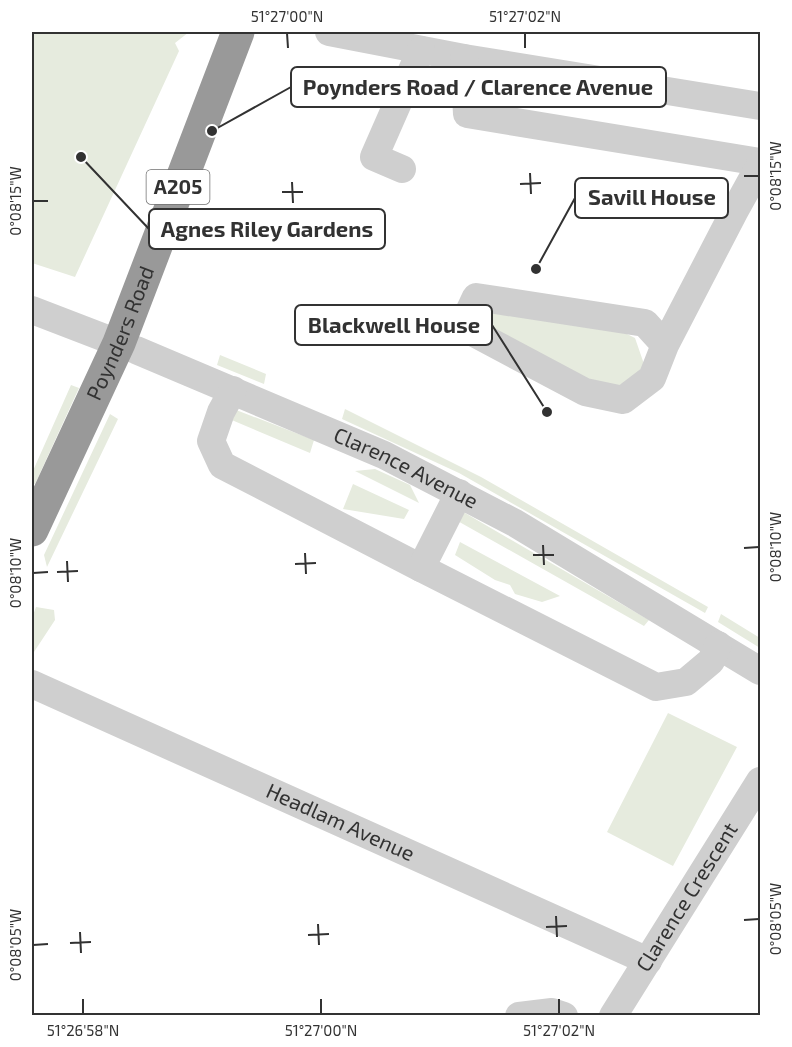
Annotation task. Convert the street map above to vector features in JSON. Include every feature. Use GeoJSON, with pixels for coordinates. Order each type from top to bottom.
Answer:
{"type":"FeatureCollection","features":[{"type":"Feature","properties":{"kind":"highway","name":"Poynders Road"},"geometry":{"type":"LineString","coordinates":[[32,530],[119,343],[238,32]]}},
{"type":"Feature","properties":{"kind":"street"},"geometry":{"type":"LineString","coordinates":[[329,32],[464,58],[760,106]]}},
{"type":"Feature","properties":{"kind":"street"},"geometry":{"type":"LineString","coordinates":[[402,170],[374,157],[421,50]]}},
{"type":"Feature","properties":{"kind":"street"},"geometry":{"type":"LineString","coordinates":[[464,58],[467,114],[760,163],[665,345],[652,378],[623,400],[585,392],[472,332],[468,314],[476,297],[645,323],[665,345]]}},
{"type":"Feature","properties":{"kind":"street","name":"Clarence Avenue"},"geometry":{"type":"LineString","coordinates":[[32,310],[119,343],[349,439],[459,494],[560,549],[760,671]]}},
{"type":"Feature","properties":{"kind":"street"},"geometry":{"type":"LineString","coordinates":[[233,390],[221,412],[211,441],[222,465],[656,687],[686,682],[711,661],[718,645]]}},
{"type":"Feature","properties":{"kind":"street"},"geometry":{"type":"LineString","coordinates":[[421,568],[459,494]]}},
{"type":"Feature","properties":{"kind":"street","name":"Headlam Avenue"},"geometry":{"type":"LineString","coordinates":[[32,684],[648,961]]}},
{"type":"Feature","properties":{"kind":"street","name":"Clarence Crescent"},"geometry":{"type":"LineString","coordinates":[[613,1016],[760,781]]}},
{"type":"Feature","properties":{"kind":"street"},"geometry":{"type":"LineString","coordinates":[[519,1016],[552,1012],[564,1016]]}},
{"type":"Feature","properties":{"kind":"shaded area"},"geometry":{"type":"Polygon","coordinates":[[[32,32],[189,32],[175,43],[179,51],[75,277],[32,263],[32,32]]]}},
{"type":"Feature","properties":{"kind":"shaded area"},"geometry":{"type":"Polygon","coordinates":[[[494,308],[611,326],[635,338],[644,364],[633,381],[606,389],[485,325],[485,315],[494,308]]]}},
{"type":"Feature","properties":{"kind":"shaded area"},"geometry":{"type":"Polygon","coordinates":[[[220,355],[266,374],[264,384],[217,365],[220,355]]]}},
{"type":"Feature","properties":{"kind":"shaded area"},"geometry":{"type":"Polygon","coordinates":[[[71,385],[79,388],[35,484],[32,483],[32,473],[71,385]]]}},
{"type":"Feature","properties":{"kind":"shaded area"},"geometry":{"type":"Polygon","coordinates":[[[231,408],[314,440],[310,453],[227,418],[231,408]]]}},
{"type":"Feature","properties":{"kind":"shaded area"},"geometry":{"type":"Polygon","coordinates":[[[345,409],[481,477],[708,607],[705,613],[459,473],[342,419],[345,409]]]}},
{"type":"Feature","properties":{"kind":"shaded area"},"geometry":{"type":"Polygon","coordinates":[[[110,414],[118,419],[47,567],[44,555],[110,414]]]}},
{"type":"Feature","properties":{"kind":"shaded area"},"geometry":{"type":"Polygon","coordinates":[[[375,469],[410,485],[419,503],[355,471],[375,469]]]}},
{"type":"Feature","properties":{"kind":"shaded area"},"geometry":{"type":"Polygon","coordinates":[[[353,484],[409,510],[404,519],[343,509],[353,484]]]}},
{"type":"Feature","properties":{"kind":"shaded area"},"geometry":{"type":"Polygon","coordinates":[[[465,513],[649,620],[644,626],[447,515],[465,513]]]}},
{"type":"Feature","properties":{"kind":"shaded area"},"geometry":{"type":"Polygon","coordinates":[[[460,542],[560,596],[542,602],[515,594],[510,585],[495,580],[455,555],[460,542]]]}},
{"type":"Feature","properties":{"kind":"shaded area"},"geometry":{"type":"Polygon","coordinates":[[[36,607],[54,610],[55,620],[32,655],[32,618],[36,607]]]}},
{"type":"Feature","properties":{"kind":"shaded area"},"geometry":{"type":"Polygon","coordinates":[[[721,614],[760,638],[760,648],[718,622],[721,614]]]}},
{"type":"Feature","properties":{"kind":"shaded area"},"geometry":{"type":"Polygon","coordinates":[[[668,713],[737,747],[673,866],[607,832],[668,713]]]}},
{"type":"Feature","properties":{"kind":"place","name":"Poynders Road / Clarence Avenue"},"geometry":{"type":"Point","coordinates":[212,131]}},
{"type":"Feature","properties":{"kind":"place","name":"Agnes Riley Gardens"},"geometry":{"type":"Point","coordinates":[81,157]}},
{"type":"Feature","properties":{"kind":"place","name":"Savill House"},"geometry":{"type":"Point","coordinates":[536,269]}},
{"type":"Feature","properties":{"kind":"place","name":"Blackwell House"},"geometry":{"type":"Point","coordinates":[547,412]}}]}
